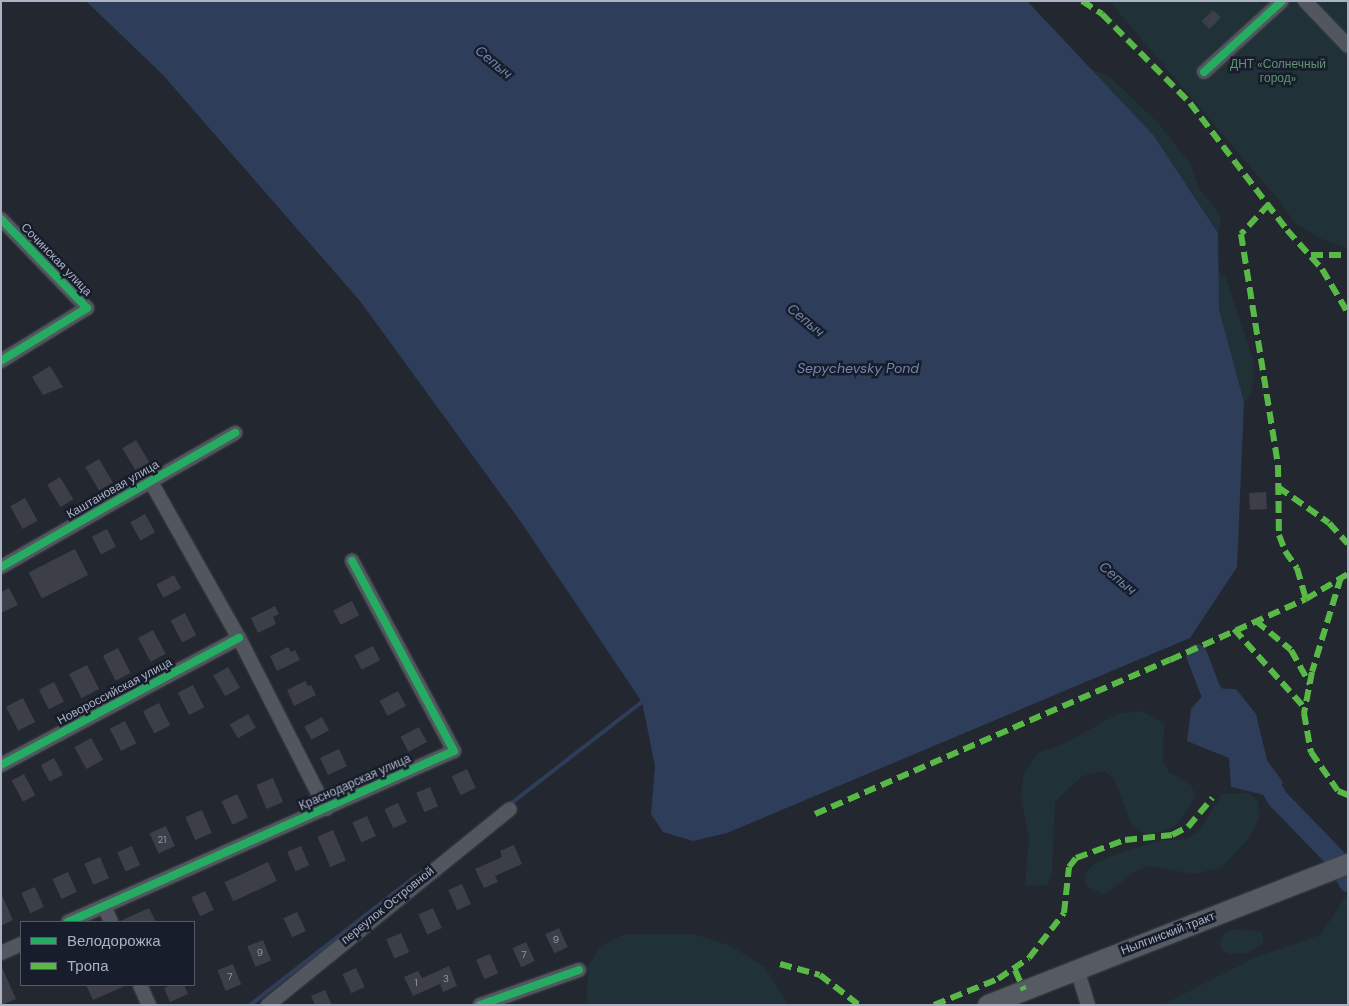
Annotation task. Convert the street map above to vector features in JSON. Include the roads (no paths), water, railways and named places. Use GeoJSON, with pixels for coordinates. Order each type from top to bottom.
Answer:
{"type":"FeatureCollection","features":[{"type":"Feature","properties":{"kind":"main road","name":"Нылгинский тракт"},"geometry":{"type":"LineString","coordinates":[[988,1005],[1348,864]]}},
{"type":"Feature","properties":{"kind":"street"},"geometry":{"type":"LineString","coordinates":[[1204,72],[1282,1]]}},
{"type":"Feature","properties":{"kind":"street"},"geometry":{"type":"LineString","coordinates":[[1305,1],[1348,46]]}},
{"type":"Feature","properties":{"kind":"street","name":"Сочинская улица"},"geometry":{"type":"LineString","coordinates":[[1,219],[87,308],[1,361]]}},
{"type":"Feature","properties":{"kind":"street","name":"Каштановая улица"},"geometry":{"type":"LineString","coordinates":[[1,566],[235,433]]}},
{"type":"Feature","properties":{"kind":"street"},"geometry":{"type":"LineString","coordinates":[[151,482],[239,638],[326,808]]}},
{"type":"Feature","properties":{"kind":"street","name":"Краснодарская улица"},"geometry":{"type":"LineString","coordinates":[[70,921],[454,751],[352,561]]}},
{"type":"Feature","properties":{"kind":"street","name":"Новороссийская улица"},"geometry":{"type":"LineString","coordinates":[[1,765],[239,638]]}},
{"type":"Feature","properties":{"kind":"street","name":"переулок Островной"},"geometry":{"type":"LineString","coordinates":[[268,1005],[510,809]]}},
{"type":"Feature","properties":{"kind":"street"},"geometry":{"type":"LineString","coordinates":[[104,906],[111,921]]}},
{"type":"Feature","properties":{"kind":"street"},"geometry":{"type":"LineString","coordinates":[[1,952],[20,944]]}},
{"type":"Feature","properties":{"kind":"street"},"geometry":{"type":"LineString","coordinates":[[1077,969],[1088,1005]]}},
{"type":"Feature","properties":{"kind":"street"},"geometry":{"type":"LineString","coordinates":[[480,1005],[579,970]]}},
{"type":"Feature","properties":{"kind":"street"},"geometry":{"type":"LineString","coordinates":[[140,986],[149,1005]]}},
{"type":"Feature","properties":{"kind":"water","name":"Sepychevsky Pond"},"geometry":{"type":"Polygon","coordinates":[[[86,1],[1027,1],[1154,136],[1218,233],[1219,309],[1244,402],[1237,567],[1190,638],[727,833],[693,841],[663,832],[651,814],[655,766],[642,702],[521,522],[360,301],[163,75],[86,1]]]}},
{"type":"Feature","properties":{"kind":"water"},"geometry":{"type":"Polygon","coordinates":[[[1209,688],[1236,689],[1256,714],[1267,760],[1283,782],[1277,798],[1231,787],[1229,758],[1187,741],[1191,709],[1209,688]]]}},
{"type":"Feature","properties":{"kind":"waterway","name":"Сепыч"},"geometry":{"type":"LineString","coordinates":[[1196,654],[1209,688],[1224,713]]}},
{"type":"Feature","properties":{"kind":"waterway"},"geometry":{"type":"LineString","coordinates":[[509,805],[642,702]]}},
{"type":"Feature","properties":{"kind":"waterway","name":"Сепыч"},"geometry":{"type":"LineString","coordinates":[[1263,774],[1277,798],[1337,860],[1348,881]]}},
{"type":"Feature","properties":{"kind":"waterway"},"geometry":{"type":"LineString","coordinates":[[250,1005],[416,876]]}},
{"type":"Feature","properties":{"kind":"park label","name":"ДНТ «Солнечный город»"},"geometry":{"type":"Point","coordinates":[1278,72]}}]}
